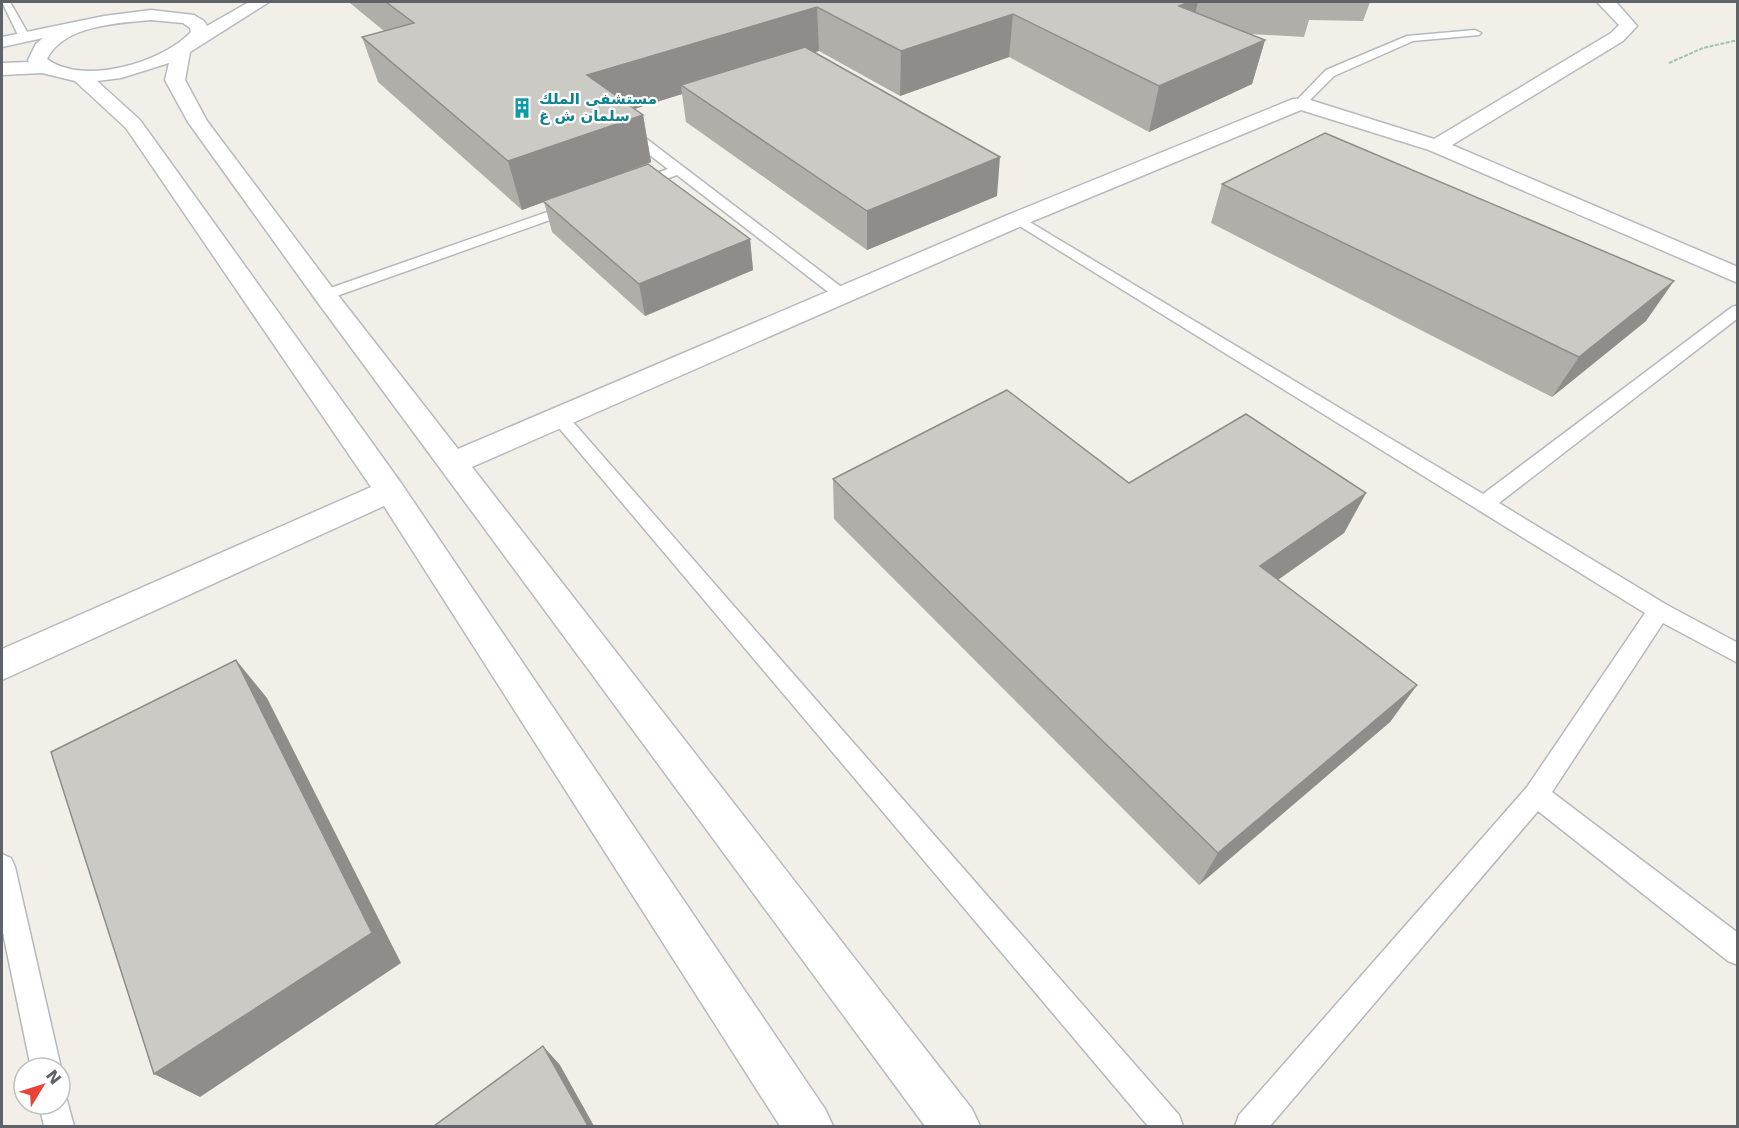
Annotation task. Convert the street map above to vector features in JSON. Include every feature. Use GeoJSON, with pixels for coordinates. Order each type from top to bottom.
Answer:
{"type":"FeatureCollection","features":[{"type":"Feature","properties":{"kind":"street"},"geometry":{"type":"LineString","coordinates":[[2,42],[184,2]]}},
{"type":"Feature","properties":{"kind":"street"},"geometry":{"type":"LineString","coordinates":[[2,69],[42,67],[57,73],[79,75],[134,69],[160,62],[261,2]]}},
{"type":"Feature","properties":{"kind":"street"},"geometry":{"type":"LineString","coordinates":[[1436,147],[1617,37],[1628,26],[1614,8],[1605,2]]}},
{"type":"Feature","properties":{"kind":"street"},"geometry":{"type":"LineString","coordinates":[[42,67],[37,60],[39,52],[48,43],[62,34],[103,21],[151,15],[180,17],[198,25],[200,33],[188,47],[175,80],[198,122],[325,295],[955,1126]]}},
{"type":"Feature","properties":{"kind":"street"},"geometry":{"type":"LineString","coordinates":[[79,75],[133,124],[390,491],[808,1126]]}},
{"type":"Feature","properties":{"kind":"street"},"geometry":{"type":"LineString","coordinates":[[453,463],[1018,219],[1300,103],[1436,147],[1737,276]]}},
{"type":"Feature","properties":{"kind":"street"},"geometry":{"type":"LineString","coordinates":[[2,665],[390,491]]}},
{"type":"Feature","properties":{"kind":"lane"},"geometry":{"type":"LineString","coordinates":[[5,2],[24,37]]}},
{"type":"Feature","properties":{"kind":"lane"},"geometry":{"type":"LineString","coordinates":[[1300,103],[1330,73],[1411,38],[1475,33]]}},
{"type":"Feature","properties":{"kind":"lane"},"geometry":{"type":"LineString","coordinates":[[626,130],[842,295]]}},
{"type":"Feature","properties":{"kind":"lane"},"geometry":{"type":"LineString","coordinates":[[623,190],[678,170]]}},
{"type":"Feature","properties":{"kind":"lane"},"geometry":{"type":"LineString","coordinates":[[325,295],[590,201]]}},
{"type":"Feature","properties":{"kind":"lane"},"geometry":{"type":"LineString","coordinates":[[1018,219],[1659,611],[1737,654]]}},
{"type":"Feature","properties":{"kind":"lane"},"geometry":{"type":"LineString","coordinates":[[1484,504],[1737,310]]}},
{"type":"Feature","properties":{"kind":"lane"},"geometry":{"type":"LineString","coordinates":[[560,418],[1168,1126]]}},
{"type":"Feature","properties":{"kind":"lane"},"geometry":{"type":"LineString","coordinates":[[1250,1126],[1536,795],[1659,611]]}},
{"type":"Feature","properties":{"kind":"lane"},"geometry":{"type":"LineString","coordinates":[[1536,795],[1737,951]]}},
{"type":"Feature","properties":{"kind":"lane"},"geometry":{"type":"LineString","coordinates":[[2,867],[43,1056]]}},
{"type":"Feature","properties":{"kind":"path"},"geometry":{"type":"LineString","coordinates":[[1669,63],[1703,48],[1737,40]]}},
{"type":"Feature","properties":{"kind":"building"},"geometry":{"type":"Polygon","coordinates":[[[386,2],[1189,2],[1179,6],[1265,40],[1159,86],[1013,14],[901,51],[817,7],[587,75],[643,115],[508,161],[362,37],[414,23],[386,2]]]}},
{"type":"Feature","properties":{"kind":"building"},"geometry":{"type":"Polygon","coordinates":[[[805,47],[1000,157],[867,211],[681,85],[805,47]]]}},
{"type":"Feature","properties":{"kind":"building"},"geometry":{"type":"Polygon","coordinates":[[[1325,133],[1674,281],[1579,357],[1222,184],[1325,133]]]}},
{"type":"Feature","properties":{"kind":"building"},"geometry":{"type":"Polygon","coordinates":[[[648,164],[750,239],[639,284],[543,201],[648,164]]]}},
{"type":"Feature","properties":{"kind":"building"},"geometry":{"type":"Polygon","coordinates":[[[1007,390],[1129,483],[1246,414],[1366,493],[1260,566],[1417,685],[1218,853],[833,479],[1007,390]]]}},
{"type":"Feature","properties":{"kind":"building"},"geometry":{"type":"Polygon","coordinates":[[[236,660],[372,933],[154,1074],[51,752],[236,660]]]}},
{"type":"Feature","properties":{"kind":"building"},"geometry":{"type":"Polygon","coordinates":[[[543,1046],[588,1126],[434,1126],[543,1046]]]}},
{"type":"Feature","properties":{"kind":"place","name":"مستشفى الملك سلمان ش غ"},"geometry":{"type":"Point","coordinates":[522,108]}}]}
